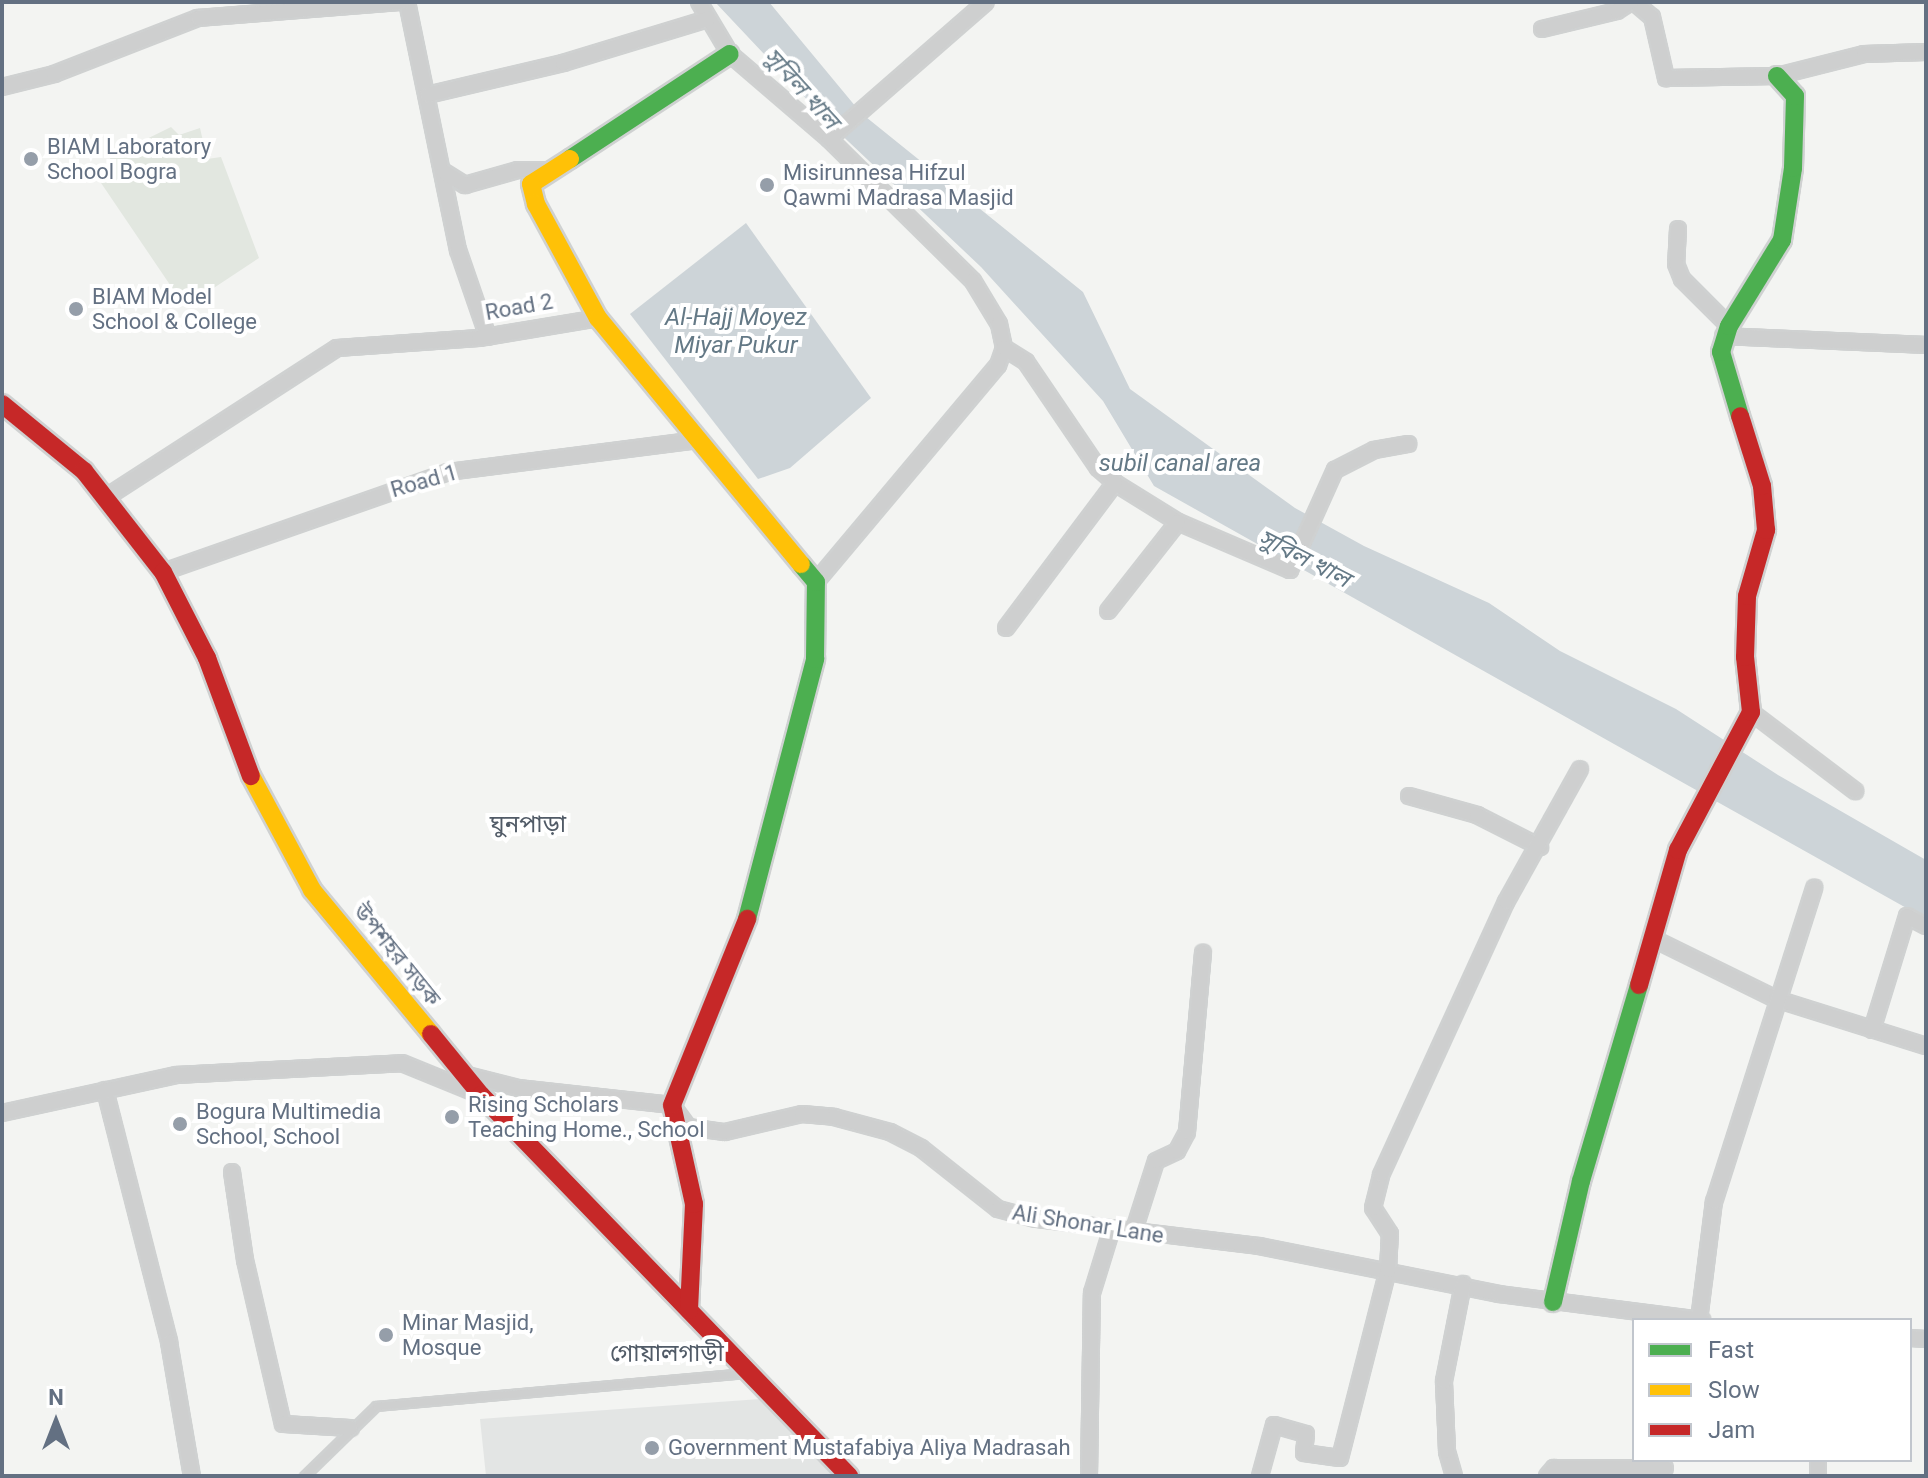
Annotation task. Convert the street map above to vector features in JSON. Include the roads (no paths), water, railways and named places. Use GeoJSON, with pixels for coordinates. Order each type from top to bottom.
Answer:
{"type":"FeatureCollection","features":[{"type":"Feature","properties":{"kind":"street"},"geometry":{"type":"LineString","coordinates":[[2,87],[54,74],[198,18],[294,5],[404,2],[444,172],[458,250],[488,337]]}},
{"type":"Feature","properties":{"kind":"street"},"geometry":{"type":"LineString","coordinates":[[689,1310],[694,1204],[672,1105],[755,900],[815,659],[816,582],[998,365],[1004,348],[999,324],[973,281],[829,139],[730,54],[699,2]]}},
{"type":"Feature","properties":{"kind":"street"},"geometry":{"type":"LineString","coordinates":[[829,139],[986,2]]}},
{"type":"Feature","properties":{"kind":"street"},"geometry":{"type":"LineString","coordinates":[[1542,29],[1617,11],[1633,2],[1652,17],[1666,78],[1777,76],[1864,54],[1926,52]]}},
{"type":"Feature","properties":{"kind":"street"},"geometry":{"type":"LineString","coordinates":[[427,95],[563,63],[708,19]]}},
{"type":"Feature","properties":{"kind":"street","name":"Road 2"},"geometry":{"type":"LineString","coordinates":[[105,498],[320,355],[337,348],[488,337],[598,318],[536,204],[531,184],[730,54]]}},
{"type":"Feature","properties":{"kind":"street"},"geometry":{"type":"LineString","coordinates":[[1553,1302],[1581,1181],[1678,850],[1751,712],[1745,657],[1747,596],[1766,530],[1763,501],[1721,352],[1726,331],[1782,240],[1793,168],[1795,96],[1777,76]]}},
{"type":"Feature","properties":{"kind":"street"},"geometry":{"type":"LineString","coordinates":[[444,172],[465,185],[518,170],[554,170]]}},
{"type":"Feature","properties":{"kind":"street"},"geometry":{"type":"LineString","coordinates":[[1678,229],[1676,264],[1682,279],[1726,331],[1926,345]]}},
{"type":"Feature","properties":{"kind":"street"},"geometry":{"type":"LineString","coordinates":[[598,318],[816,582]]}},
{"type":"Feature","properties":{"kind":"street"},"geometry":{"type":"LineString","coordinates":[[1004,348],[1026,362],[1098,468],[1115,483],[1178,522],[1290,570],[1328,479],[1335,470],[1374,450],[1408,444]]}},
{"type":"Feature","properties":{"kind":"street","name":"উপশহর সড়ক"},"geometry":{"type":"LineString","coordinates":[[3,406],[84,471],[163,572],[207,658],[253,782],[312,890],[481,1095],[849,1476]]}},
{"type":"Feature","properties":{"kind":"street","name":"Road 1"},"geometry":{"type":"LineString","coordinates":[[163,572],[448,472],[697,440]]}},
{"type":"Feature","properties":{"kind":"street"},"geometry":{"type":"LineString","coordinates":[[1006,628],[1115,483]]}},
{"type":"Feature","properties":{"kind":"street"},"geometry":{"type":"LineString","coordinates":[[1108,611],[1178,522]]}},
{"type":"Feature","properties":{"kind":"street"},"geometry":{"type":"LineString","coordinates":[[1751,712],[1855,791]]}},
{"type":"Feature","properties":{"kind":"street"},"geometry":{"type":"LineString","coordinates":[[1260,1476],[1274,1425],[1306,1434],[1304,1453],[1340,1458],[1388,1270],[1390,1234],[1373,1208],[1381,1175],[1506,902],[1540,847],[1580,769]]}},
{"type":"Feature","properties":{"kind":"street"},"geometry":{"type":"LineString","coordinates":[[1409,796],[1477,815],[1540,847]]}},
{"type":"Feature","properties":{"kind":"street"},"geometry":{"type":"LineString","coordinates":[[1700,1318],[1714,1202],[1776,999],[1814,888]]}},
{"type":"Feature","properties":{"kind":"street"},"geometry":{"type":"LineString","coordinates":[[1872,1030],[1907,916],[1926,926]]}},
{"type":"Feature","properties":{"kind":"street"},"geometry":{"type":"LineString","coordinates":[[1654,939],[1776,999],[1926,1046]]}},
{"type":"Feature","properties":{"kind":"street"},"geometry":{"type":"LineString","coordinates":[[1134,1230],[1156,1161],[1177,1151],[1187,1132],[1203,953]]}},
{"type":"Feature","properties":{"kind":"street"},"geometry":{"type":"LineString","coordinates":[[2,1113],[176,1075],[402,1063],[481,1095]]}},
{"type":"Feature","properties":{"kind":"street"},"geometry":{"type":"LineString","coordinates":[[463,1074],[518,1088],[672,1105]]}},
{"type":"Feature","properties":{"kind":"street"},"geometry":{"type":"LineString","coordinates":[[105,1090],[169,1342],[192,1476]]}},
{"type":"Feature","properties":{"kind":"street","name":"Ali Shonar Lane"},"geometry":{"type":"LineString","coordinates":[[672,1105],[688,1127],[725,1132],[802,1114],[890,1132],[921,1148],[998,1209],[1112,1228],[1259,1246],[1553,1302],[1684,1318]]}},
{"type":"Feature","properties":{"kind":"street"},"geometry":{"type":"LineString","coordinates":[[232,1172],[245,1260],[283,1424],[351,1428]]}},
{"type":"Feature","properties":{"kind":"street"},"geometry":{"type":"LineString","coordinates":[[1089,1476],[1092,1293],[1112,1228]]}},
{"type":"Feature","properties":{"kind":"street"},"geometry":{"type":"LineString","coordinates":[[1454,1476],[1447,1451],[1444,1381],[1463,1284]]}},
{"type":"Feature","properties":{"kind":"street"},"geometry":{"type":"LineString","coordinates":[[1547,1476],[1554,1468],[1666,1468]]}},
{"type":"Feature","properties":{"kind":"lane"},"geometry":{"type":"LineString","coordinates":[[304,1476],[376,1406],[417,1406],[438,1398],[749,1373]]}},
{"type":"Feature","properties":{"kind":"water","name":"subil canal area"},"geometry":{"type":"Polygon","coordinates":[[[715,2],[769,2],[861,113],[1083,292],[1130,389],[1295,508],[1364,546],[1489,603],[1560,651],[1676,709],[1778,775],[1926,860],[1926,919],[1154,486],[1103,401],[981,267],[831,125],[715,2]]]}},
{"type":"Feature","properties":{"kind":"water","name":"Al-Hajj Moyez Miyar Pukur"},"geometry":{"type":"Polygon","coordinates":[[[746,223],[871,398],[790,468],[758,479],[630,314],[746,223]]]}},
{"type":"Feature","properties":{"kind":"place","name":"BIAM Laboratory School Bogra"},"geometry":{"type":"Point","coordinates":[31,159]}},
{"type":"Feature","properties":{"kind":"place","name":"Misirunnesa Hifzul Qawmi Madrasa Masjid"},"geometry":{"type":"Point","coordinates":[767,185]}},
{"type":"Feature","properties":{"kind":"place","name":"BIAM Model School & College"},"geometry":{"type":"Point","coordinates":[76,309]}},
{"type":"Feature","properties":{"kind":"place","name":"Rising Scholars Teaching Home., School"},"geometry":{"type":"Point","coordinates":[452,1117]}},
{"type":"Feature","properties":{"kind":"place","name":"Bogura Multimedia School, School"},"geometry":{"type":"Point","coordinates":[180,1124]}},
{"type":"Feature","properties":{"kind":"place","name":"Minar Masjid, Mosque"},"geometry":{"type":"Point","coordinates":[386,1335]}},
{"type":"Feature","properties":{"kind":"place","name":"Government Mustafabiya Aliya Madrasah"},"geometry":{"type":"Point","coordinates":[652,1448]}},
{"type":"Feature","properties":{"kind":"district","name":"ঘুনপাড়া"},"geometry":{"type":"Point","coordinates":[528,825]}},
{"type":"Feature","properties":{"kind":"district","name":"গোয়ালগাড়ী"},"geometry":{"type":"Point","coordinates":[667,1354]}},
{"type":"Feature","properties":{"kind":"water label","name":"সুবিল খাল"},"geometry":{"type":"Point","coordinates":[801,89]}},
{"type":"Feature","properties":{"kind":"water label","name":"সুবিল খাল"},"geometry":{"type":"Point","coordinates":[1304,559]}}]}
